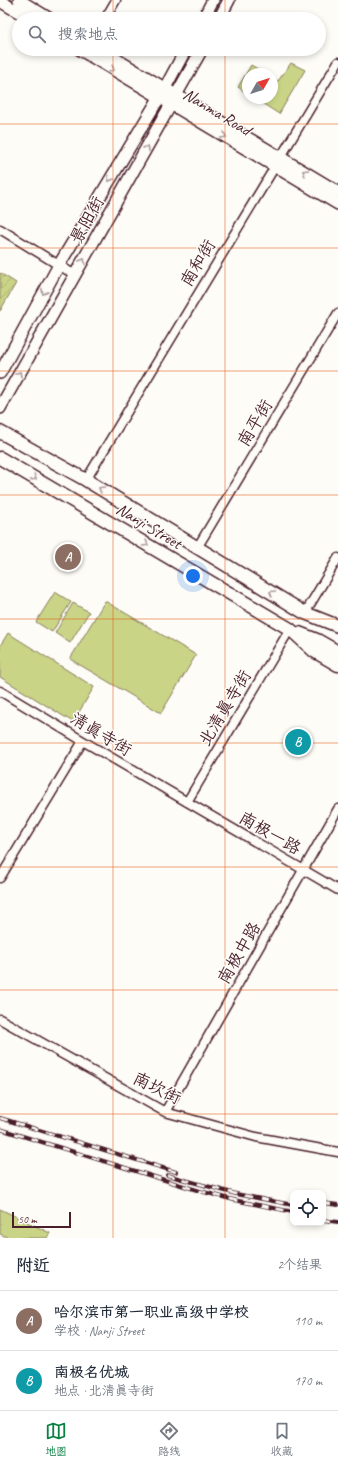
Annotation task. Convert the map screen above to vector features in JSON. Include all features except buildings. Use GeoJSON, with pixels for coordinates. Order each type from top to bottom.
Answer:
{"type":"FeatureCollection","features":[{"type":"Feature","properties":{"kind":"highway","name":"Nanji Street"},"geometry":{"type":"LineString","coordinates":[[0,432],[86,480],[306,613],[338,626]]}},
{"type":"Feature","properties":{"kind":"highway","name":"Nanji Street"},"geometry":{"type":"LineString","coordinates":[[0,458],[290,629],[314,651],[338,665]]}},
{"type":"Feature","properties":{"kind":"highway"},"geometry":{"type":"LineString","coordinates":[[306,613],[338,635]]}},
{"type":"Feature","properties":{"kind":"highway"},"geometry":{"type":"LineString","coordinates":[[290,629],[317,640],[338,652]]}},
{"type":"Feature","properties":{"kind":"main road"},"geometry":{"type":"LineString","coordinates":[[19,0],[39,12]]}},
{"type":"Feature","properties":{"kind":"main road"},"geometry":{"type":"LineString","coordinates":[[207,12],[213,0]]}},
{"type":"Feature","properties":{"kind":"main road"},"geometry":{"type":"LineString","coordinates":[[223,12],[229,0]]}},
{"type":"Feature","properties":{"kind":"main road"},"geometry":{"type":"LineString","coordinates":[[0,1],[18,12]]}},
{"type":"Feature","properties":{"kind":"main road","name":"Nanma Road"},"geometry":{"type":"LineString","coordinates":[[92,56],[162,93],[277,161],[338,204]]}},
{"type":"Feature","properties":{"kind":"main road"},"geometry":{"type":"LineString","coordinates":[[109,56],[162,93]]}},
{"type":"Feature","properties":{"kind":"main road","name":"景阳街"},"geometry":{"type":"LineString","coordinates":[[0,372],[59,265],[162,93],[182,56]]}},
{"type":"Feature","properties":{"kind":"main road","name":"景阳街"},"geometry":{"type":"LineString","coordinates":[[0,408],[198,56]]}},
{"type":"Feature","properties":{"kind":"main road"},"geometry":{"type":"LineString","coordinates":[[277,161],[338,192]]}},
{"type":"Feature","properties":{"kind":"street"},"geometry":{"type":"LineString","coordinates":[[109,12],[116,0]]}},
{"type":"Feature","properties":{"kind":"street","name":"南和街"},"geometry":{"type":"LineString","coordinates":[[86,480],[338,62]]}},
{"type":"Feature","properties":{"kind":"street"},"geometry":{"type":"LineString","coordinates":[[0,229],[75,275]]}},
{"type":"Feature","properties":{"kind":"street","name":"南平街"},"geometry":{"type":"LineString","coordinates":[[198,548],[338,313]]}},
{"type":"Feature","properties":{"kind":"street"},"geometry":{"type":"LineString","coordinates":[[306,613],[338,558]]}},
{"type":"Feature","properties":{"kind":"street","name":"北清真寺街"},"geometry":{"type":"LineString","coordinates":[[187,802],[290,629]]}},
{"type":"Feature","properties":{"kind":"street","name":"清真寺街"},"geometry":{"type":"LineString","coordinates":[[0,691],[187,802]]}},
{"type":"Feature","properties":{"kind":"street"},"geometry":{"type":"LineString","coordinates":[[0,878],[83,741]]}},
{"type":"Feature","properties":{"kind":"street","name":"南极一路"},"geometry":{"type":"LineString","coordinates":[[187,802],[338,890]]}},
{"type":"Feature","properties":{"kind":"street","name":"南极中路"},"geometry":{"type":"LineString","coordinates":[[164,1112],[338,809]]}},
{"type":"Feature","properties":{"kind":"street","name":"南坎街"},"geometry":{"type":"LineString","coordinates":[[0,1019],[164,1112],[256,1137],[338,1152]]}},
{"type":"Feature","properties":{"kind":"green space"},"geometry":{"type":"Polygon","coordinates":[[[291,63],[305,70],[279,114],[263,104],[278,104],[278,81],[291,63]]]}},
{"type":"Feature","properties":{"kind":"green space"},"geometry":{"type":"Polygon","coordinates":[[[251,65],[256,68],[249,68],[251,65]]]}},
{"type":"Feature","properties":{"kind":"green space"},"geometry":{"type":"Polygon","coordinates":[[[242,80],[242,90],[238,87],[242,80]]]}},
{"type":"Feature","properties":{"kind":"green space"},"geometry":{"type":"Polygon","coordinates":[[[0,273],[16,283],[0,311],[0,273]]]}},
{"type":"Feature","properties":{"kind":"green space"},"geometry":{"type":"Polygon","coordinates":[[[55,592],[71,602],[52,632],[36,622],[55,592]]]}},
{"type":"Feature","properties":{"kind":"green space"},"geometry":{"type":"Polygon","coordinates":[[[105,601],[196,655],[161,713],[70,659],[105,601]]]}},
{"type":"Feature","properties":{"kind":"green space"},"geometry":{"type":"Polygon","coordinates":[[[73,603],[89,612],[70,643],[55,633],[73,603]]]}},
{"type":"Feature","properties":{"kind":"green space"},"geometry":{"type":"Polygon","coordinates":[[[8,633],[94,687],[73,722],[0,677],[0,646],[8,633]]]}},
{"type":"Feature","properties":{"kind":"green space"},"geometry":{"type":"Polygon","coordinates":[[[0,1209],[50,1233],[47,1238],[9,1238],[0,1234],[0,1209]]]}},
{"type":"Feature","properties":{"kind":"railway"},"geometry":{"type":"LineString","coordinates":[[0,1118],[176,1172]]}},
{"type":"Feature","properties":{"kind":"railway"},"geometry":{"type":"LineString","coordinates":[[0,1129],[200,1191],[234,1200],[290,1211]]}},
{"type":"Feature","properties":{"kind":"railway"},"geometry":{"type":"LineString","coordinates":[[167,1175],[236,1194],[290,1204]]}},
{"type":"Feature","properties":{"kind":"railway"},"geometry":{"type":"LineString","coordinates":[[326,1203],[338,1205]]}},
{"type":"Feature","properties":{"kind":"railway"},"geometry":{"type":"LineString","coordinates":[[326,1220],[338,1222]]}},
{"type":"Feature","properties":{"kind":"place","name":"哈尔滨市第一职业高级中学校"},"geometry":{"type":"Point","coordinates":[68,557]}},
{"type":"Feature","properties":{"kind":"place","name":"南极名优城"},"geometry":{"type":"Point","coordinates":[298,742]}}]}
